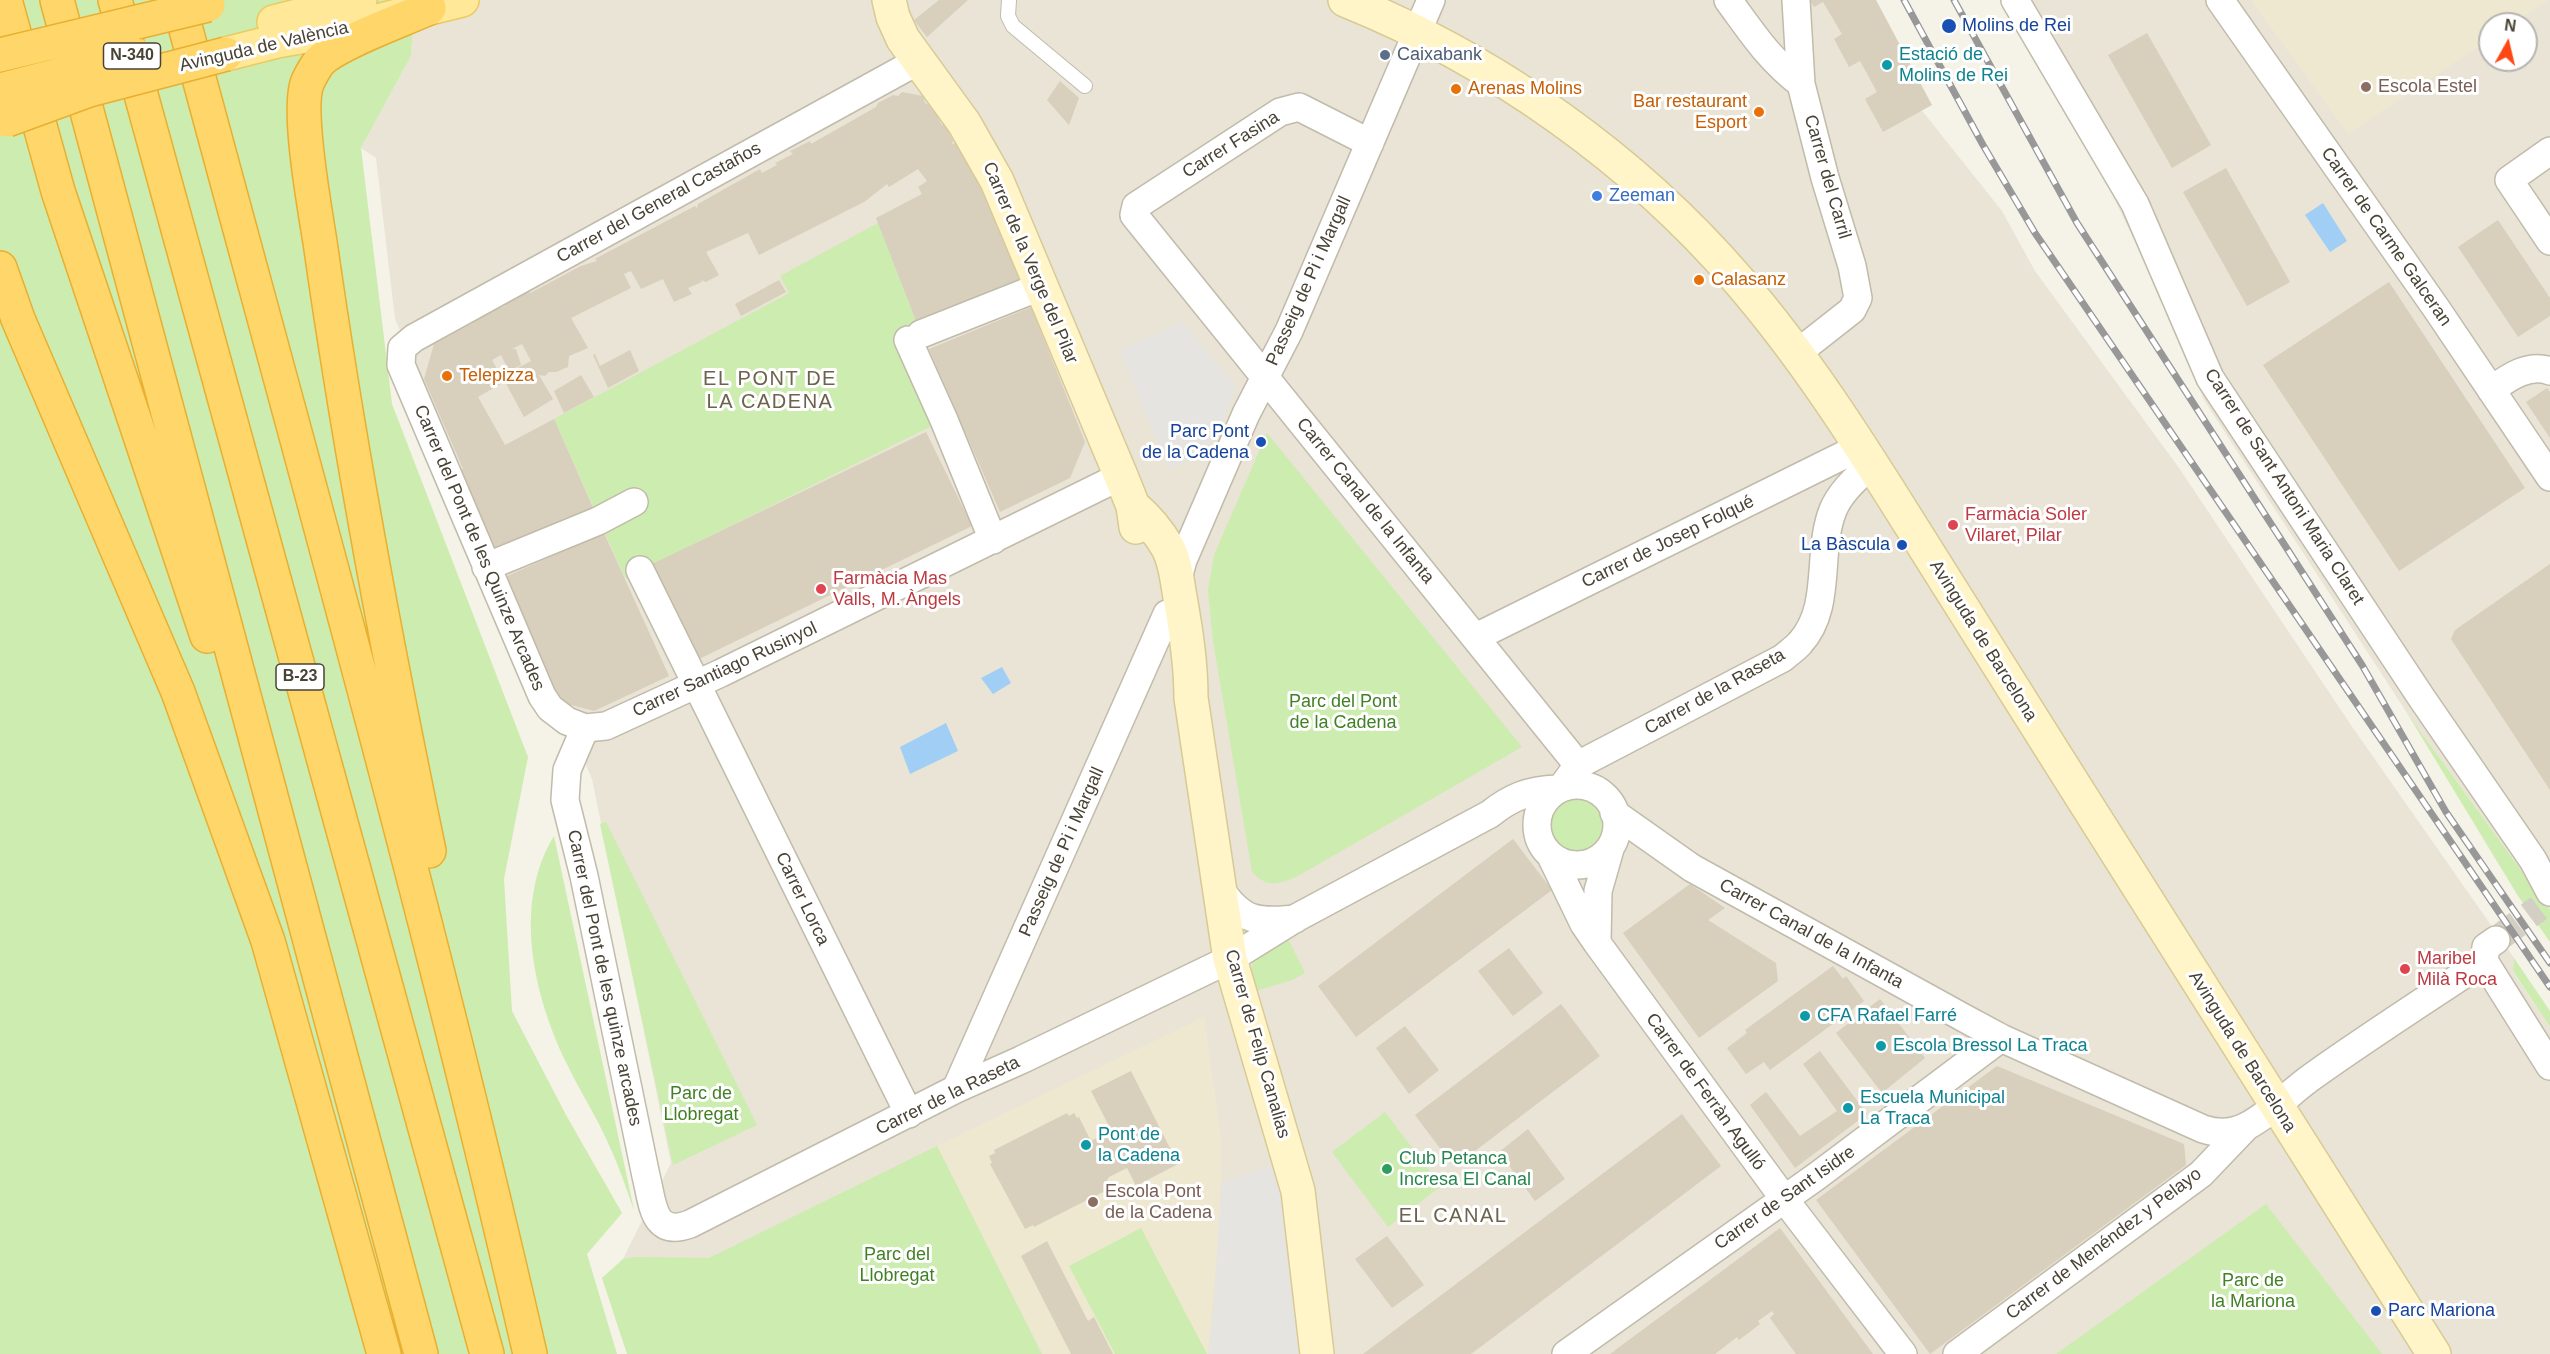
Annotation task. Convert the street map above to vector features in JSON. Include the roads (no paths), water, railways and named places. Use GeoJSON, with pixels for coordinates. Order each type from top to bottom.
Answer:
{"type":"FeatureCollection","features":[{"type":"Feature","properties":{"kind":"highway"},"geometry":{"type":"LineString","coordinates":[[6,0],[55,181],[218,668],[257,744]]}},
{"type":"Feature","properties":{"kind":"highway"},"geometry":{"type":"LineString","coordinates":[[57,0],[422,1354]]}},
{"type":"Feature","properties":{"kind":"highway","name":"B-23"},"geometry":{"type":"LineString","coordinates":[[115,0],[488,1354]]}},
{"type":"Feature","properties":{"kind":"highway"},"geometry":{"type":"LineString","coordinates":[[0,55],[203,2],[403,831],[480,1136],[530,1354]]}},
{"type":"Feature","properties":{"kind":"highway"},"geometry":{"type":"LineString","coordinates":[[413,4],[320,61],[304,94],[304,120],[351,451],[390,660],[458,984],[480,1136]]}},
{"type":"Feature","properties":{"kind":"highway","name":"Avinguda de València"},"geometry":{"type":"LineString","coordinates":[[2,106],[46,76],[221,45]]}},
{"type":"Feature","properties":{"kind":"highway","name":"Avinguda de València"},"geometry":{"type":"LineString","coordinates":[[2,106],[89,90],[221,45]]}},
{"type":"Feature","properties":{"kind":"highway"},"geometry":{"type":"LineString","coordinates":[[0,268],[18,319],[178,692],[268,941],[384,1354]]}},
{"type":"Feature","properties":{"kind":"highway"},"geometry":{"type":"LineString","coordinates":[[0,287],[18,319]]}},
{"type":"Feature","properties":{"kind":"main road","name":"Avinguda de València"},"geometry":{"type":"LineString","coordinates":[[221,45],[360,0]]}},
{"type":"Feature","properties":{"kind":"main road","name":"Avinguda de València"},"geometry":{"type":"LineString","coordinates":[[221,45],[277,41],[341,30],[413,4],[462,0]]}},
{"type":"Feature","properties":{"kind":"main road","name":"Carrer de la Verge del Pilar"},"geometry":{"type":"LineString","coordinates":[[889,0],[903,39],[980,148],[997,181],[1121,476],[1167,614]]}},
{"type":"Feature","properties":{"kind":"main road"},"geometry":{"type":"LineString","coordinates":[[1345,0],[1417,33]]}},
{"type":"Feature","properties":{"kind":"main road","name":"Avinguda de Barcelona"},"geometry":{"type":"LineString","coordinates":[[1417,33],[1519,91],[1574,129],[1626,170],[1667,206],[1739,280],[1796,354],[1866,455],[2434,1354]]}},
{"type":"Feature","properties":{"kind":"main road","name":"Carrer de la Verge del Pilar"},"geometry":{"type":"LineString","coordinates":[[1136,520],[1155,547],[1162,564],[1178,569]]}},
{"type":"Feature","properties":{"kind":"main road","name":"Carrer de Felip Canalias"},"geometry":{"type":"LineString","coordinates":[[1178,569],[1191,664],[1191,698],[1230,959],[1298,1191],[1317,1354]]}},
{"type":"Feature","properties":{"kind":"main road","name":"Carrer de Felip Canalias"},"geometry":{"type":"LineString","coordinates":[[1167,614],[1177,663],[1191,698]]}},
{"type":"Feature","properties":{"kind":"street","name":"Passeig de Pi i Margall"},"geometry":{"type":"LineString","coordinates":[[1178,569],[1246,414],[1289,330],[1431,0]]}},
{"type":"Feature","properties":{"kind":"street"},"geometry":{"type":"LineString","coordinates":[[1728,0],[1753,38],[1781,68],[1801,84]]}},
{"type":"Feature","properties":{"kind":"street","name":"Carrer del Carril"},"geometry":{"type":"LineString","coordinates":[[1796,0],[1801,84],[1825,178],[1852,266],[1858,298],[1852,310],[1796,354]]}},
{"type":"Feature","properties":{"kind":"street","name":"Carrer de Sant Antoni Maria Claret"},"geometry":{"type":"LineString","coordinates":[[2015,0],[2135,204],[2210,378],[2533,860],[2546,900]]}},
{"type":"Feature","properties":{"kind":"street","name":"Carrer de Carme Galceran"},"geometry":{"type":"LineString","coordinates":[[2220,0],[2397,252],[2550,477]]}},
{"type":"Feature","properties":{"kind":"street","name":"Carrer del General Castaños"},"geometry":{"type":"LineString","coordinates":[[402,348],[414,338],[918,61]]}},
{"type":"Feature","properties":{"kind":"street","name":"Carrer Fasina"},"geometry":{"type":"LineString","coordinates":[[1134,215],[1136,206],[1280,112],[1299,107],[1370,143]]}},
{"type":"Feature","properties":{"kind":"street"},"geometry":{"type":"LineString","coordinates":[[2550,151],[2509,180],[2550,241]]}},
{"type":"Feature","properties":{"kind":"street","name":"Carrer Canal de la Infanta"},"geometry":{"type":"LineString","coordinates":[[1134,215],[1578,765]]}},
{"type":"Feature","properties":{"kind":"street"},"geometry":{"type":"LineString","coordinates":[[993,540],[944,420],[914,337],[1042,286]]}},
{"type":"Feature","properties":{"kind":"street","name":"Carrer del Pont de les Quinze Arcades"},"geometry":{"type":"LineString","coordinates":[[402,348],[401,365],[542,696],[558,716],[585,728]]}},
{"type":"Feature","properties":{"kind":"street"},"geometry":{"type":"LineString","coordinates":[[2490,390],[2516,372],[2543,369],[2550,371]]}},
{"type":"Feature","properties":{"kind":"street","name":"Carrer de Josep Folqué"},"geometry":{"type":"LineString","coordinates":[[1476,637],[1866,455]]}},
{"type":"Feature","properties":{"kind":"street","name":"Carrer de la Raseta"},"geometry":{"type":"LineString","coordinates":[[1578,765],[1783,658],[1801,643],[1811,627],[1820,604],[1828,525],[1833,510],[1866,455]]}},
{"type":"Feature","properties":{"kind":"street","name":"Carrer Santiago Rusinyol"},"geometry":{"type":"LineString","coordinates":[[585,728],[606,726],[696,684],[1121,476]]}},
{"type":"Feature","properties":{"kind":"street"},"geometry":{"type":"LineString","coordinates":[[486,567],[598,520],[634,502]]}},
{"type":"Feature","properties":{"kind":"street","name":"Carrer Lorca"},"geometry":{"type":"LineString","coordinates":[[640,570],[909,1114]]}},
{"type":"Feature","properties":{"kind":"street","name":"Passeig de Pi i Margall"},"geometry":{"type":"LineString","coordinates":[[956,1089],[1167,614]]}},
{"type":"Feature","properties":{"kind":"street","name":"Carrer del Pont de les quinze arcades"},"geometry":{"type":"LineString","coordinates":[[585,728],[567,770],[566,800],[589,898],[646,1176],[656,1216],[665,1227]]}},
{"type":"Feature","properties":{"kind":"street"},"geometry":{"type":"LineString","coordinates":[[1546,851],[1538,830],[1539,812],[1546,799],[1559,788],[1578,765]]}},
{"type":"Feature","properties":{"kind":"street"},"geometry":{"type":"LineString","coordinates":[[1230,959],[1243,936],[1296,918],[1490,814],[1505,801],[1538,789],[1579,785],[1590,787],[1609,801],[1617,825],[1598,891],[1597,943]]}},
{"type":"Feature","properties":{"kind":"street","name":"Carrer Canal de la Infanta"},"geometry":{"type":"LineString","coordinates":[[1614,813],[1692,868],[2001,1038],[2203,1130],[2223,1133],[2246,1127],[2277,1107],[2311,1078],[2490,950],[2550,1066]]}},
{"type":"Feature","properties":{"kind":"street"},"geometry":{"type":"LineString","coordinates":[[1490,814],[1505,814],[1523,820],[1546,851],[1562,863],[1575,866],[1588,864],[1600,858],[1610,849]]}},
{"type":"Feature","properties":{"kind":"street","name":"Carrer de Ferràn Agulló"},"geometry":{"type":"LineString","coordinates":[[1546,851],[1584,924],[1597,943],[1785,1200],[1903,1354]]}},
{"type":"Feature","properties":{"kind":"street"},"geometry":{"type":"LineString","coordinates":[[1220,889],[1235,910],[1247,916],[1275,921],[1296,918]]}},
{"type":"Feature","properties":{"kind":"street","name":"Carrer de la Raseta"},"geometry":{"type":"LineString","coordinates":[[665,1227],[673,1228],[690,1224],[956,1089],[1230,959]]}},
{"type":"Feature","properties":{"kind":"street","name":"Carrer de Sant Isidre"},"geometry":{"type":"LineString","coordinates":[[1566,1354],[1785,1200],[2001,1038]]}},
{"type":"Feature","properties":{"kind":"street","name":"Carrer de Menéndez y Pelayo"},"geometry":{"type":"LineString","coordinates":[[1957,1354],[2201,1174],[2246,1127]]}},
{"type":"Feature","properties":{"kind":"lane"},"geometry":{"type":"LineString","coordinates":[[1009,0],[1008,16],[1013,26],[1084,86]]}},
{"type":"Feature","properties":{"kind":"water"},"geometry":{"type":"Polygon","coordinates":[[[2323,203],[2347,241],[2330,252],[2305,215],[2323,203]]]}},
{"type":"Feature","properties":{"kind":"water"},"geometry":{"type":"Polygon","coordinates":[[[1002,667],[1011,683],[993,694],[981,678],[1002,667]]]}},
{"type":"Feature","properties":{"kind":"water"},"geometry":{"type":"Polygon","coordinates":[[[946,723],[958,751],[910,774],[900,747],[946,723]]]}},
{"type":"Feature","properties":{"kind":"tunnel"},"geometry":{"type":"LineString","coordinates":[[2496,940],[2539,908]]}},
{"type":"Feature","properties":{"kind":"railway"},"geometry":{"type":"LineString","coordinates":[[1904,0],[1983,145],[2035,233],[2550,987]]}},
{"type":"Feature","properties":{"kind":"railway"},"geometry":{"type":"LineString","coordinates":[[1954,0],[2077,223],[2362,665],[2446,812],[2550,963]]}},
{"type":"Feature","properties":{"kind":"place","name":"Molins de Rei"},"geometry":{"type":"Point","coordinates":[1949,26]}},
{"type":"Feature","properties":{"kind":"place","name":"Caixabank"},"geometry":{"type":"Point","coordinates":[1385,55]}},
{"type":"Feature","properties":{"kind":"place","name":"Estació de Molins de Rei"},"geometry":{"type":"Point","coordinates":[1887,65]}},
{"type":"Feature","properties":{"kind":"place","name":"Escola Estel"},"geometry":{"type":"Point","coordinates":[2366,87]}},
{"type":"Feature","properties":{"kind":"place","name":"Arenas Molins"},"geometry":{"type":"Point","coordinates":[1456,89]}},
{"type":"Feature","properties":{"kind":"place","name":"Bar restaurant Esport"},"geometry":{"type":"Point","coordinates":[1759,112]}},
{"type":"Feature","properties":{"kind":"place","name":"Zeeman"},"geometry":{"type":"Point","coordinates":[1597,196]}},
{"type":"Feature","properties":{"kind":"place","name":"Calasanz"},"geometry":{"type":"Point","coordinates":[1699,280]}},
{"type":"Feature","properties":{"kind":"place","name":"Telepizza"},"geometry":{"type":"Point","coordinates":[447,376]}},
{"type":"Feature","properties":{"kind":"place","name":"Parc Pont de la Cadena"},"geometry":{"type":"Point","coordinates":[1261,442]}},
{"type":"Feature","properties":{"kind":"place","name":"Farmàcia Soler Vilaret, Pilar"},"geometry":{"type":"Point","coordinates":[1953,525]}},
{"type":"Feature","properties":{"kind":"place","name":"La Bàscula"},"geometry":{"type":"Point","coordinates":[1902,545]}},
{"type":"Feature","properties":{"kind":"place","name":"Farmàcia Mas Valls, M. Àngels"},"geometry":{"type":"Point","coordinates":[821,589]}},
{"type":"Feature","properties":{"kind":"place","name":"Maribel Milà Roca"},"geometry":{"type":"Point","coordinates":[2405,969]}},
{"type":"Feature","properties":{"kind":"place","name":"CFA Rafael Farré"},"geometry":{"type":"Point","coordinates":[1805,1016]}},
{"type":"Feature","properties":{"kind":"place","name":"Escola Bressol La Traca"},"geometry":{"type":"Point","coordinates":[1881,1046]}},
{"type":"Feature","properties":{"kind":"place","name":"Escuela Municipal La Traca"},"geometry":{"type":"Point","coordinates":[1848,1108]}},
{"type":"Feature","properties":{"kind":"place","name":"Pont de la Cadena"},"geometry":{"type":"Point","coordinates":[1086,1145]}},
{"type":"Feature","properties":{"kind":"place","name":"Club Petanca Incresa El Canal"},"geometry":{"type":"Point","coordinates":[1387,1169]}},
{"type":"Feature","properties":{"kind":"place","name":"Escola Pont de la Cadena"},"geometry":{"type":"Point","coordinates":[1093,1202]}},
{"type":"Feature","properties":{"kind":"place","name":"Parc Mariona"},"geometry":{"type":"Point","coordinates":[2376,1311]}},
{"type":"Feature","properties":{"kind":"district","name":"EL PONT DE LA CADENA"},"geometry":{"type":"Point","coordinates":[770,390]}},
{"type":"Feature","properties":{"kind":"district","name":"EL CANAL"},"geometry":{"type":"Point","coordinates":[1453,1216]}},
{"type":"Feature","properties":{"kind":"park label","name":"Parc del Pont de la Cadena"},"geometry":{"type":"Point","coordinates":[1343,712]}},
{"type":"Feature","properties":{"kind":"park label","name":"Parc de Llobregat"},"geometry":{"type":"Point","coordinates":[701,1104]}},
{"type":"Feature","properties":{"kind":"park label","name":"Parc del Llobregat"},"geometry":{"type":"Point","coordinates":[897,1265]}},
{"type":"Feature","properties":{"kind":"park label","name":"Parc de la Mariona"},"geometry":{"type":"Point","coordinates":[2253,1291]}}]}
